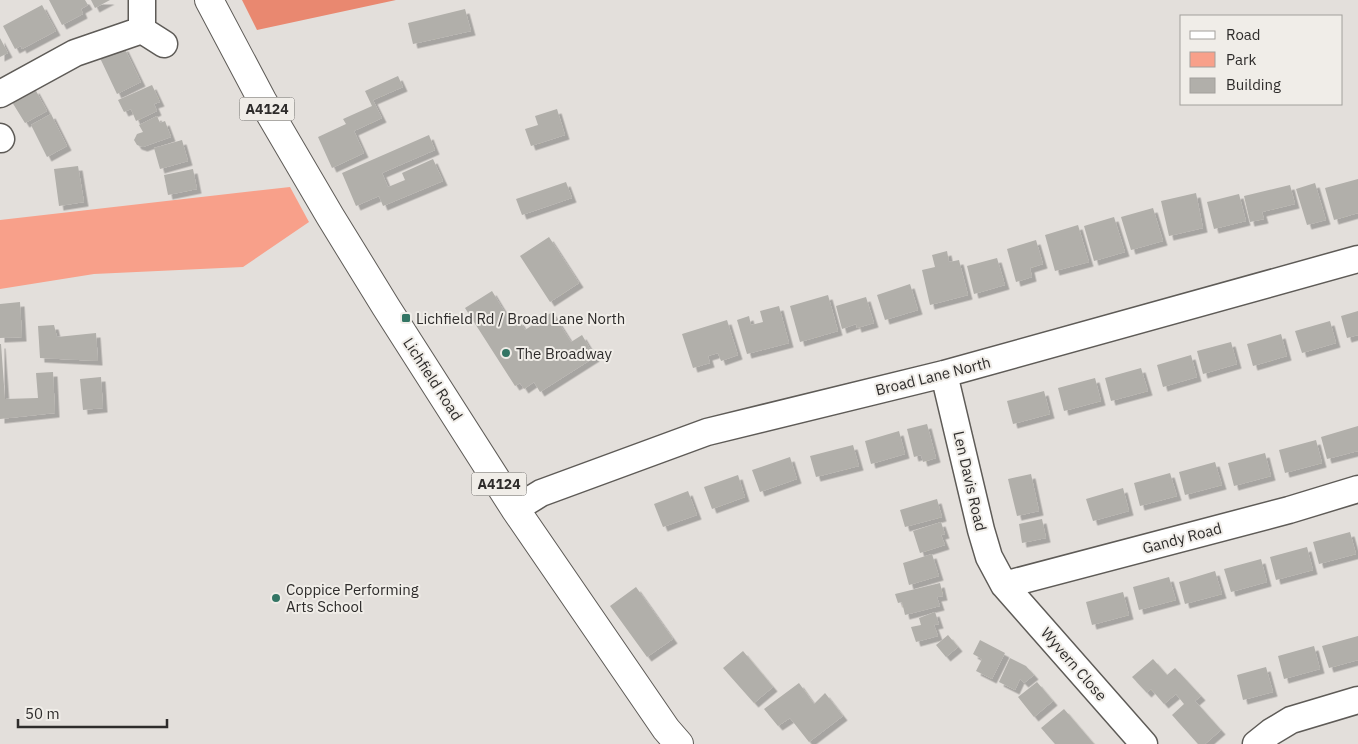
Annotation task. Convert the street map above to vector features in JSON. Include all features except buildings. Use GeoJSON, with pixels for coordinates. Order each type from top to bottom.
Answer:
{"type":"FeatureCollection","features":[{"type":"Feature","properties":{"kind":"main road","name":"Lichfield Road"},"geometry":{"type":"LineString","coordinates":[[210,0],[262,100],[321,202],[515,508],[666,729],[679,744]]}},
{"type":"Feature","properties":{"kind":"street"},"geometry":{"type":"LineString","coordinates":[[142,0],[142,30]]}},
{"type":"Feature","properties":{"kind":"street"},"geometry":{"type":"LineString","coordinates":[[142,30],[164,44]]}},
{"type":"Feature","properties":{"kind":"street"},"geometry":{"type":"LineString","coordinates":[[0,94],[76,54],[142,30]]}},
{"type":"Feature","properties":{"kind":"street","name":"Broad Lane North"},"geometry":{"type":"LineString","coordinates":[[515,508],[541,493],[707,432],[944,374],[1358,259]]}},
{"type":"Feature","properties":{"kind":"street","name":"Len Davis Road"},"geometry":{"type":"LineString","coordinates":[[944,374],[981,530],[989,558],[1004,585]]}},
{"type":"Feature","properties":{"kind":"street","name":"Gandy Road"},"geometry":{"type":"LineString","coordinates":[[1004,585],[1289,510],[1358,489]]}},
{"type":"Feature","properties":{"kind":"street","name":"Wyvern Close"},"geometry":{"type":"LineString","coordinates":[[1004,585],[1144,744]]}},
{"type":"Feature","properties":{"kind":"street"},"geometry":{"type":"LineString","coordinates":[[1256,744],[1270,732],[1291,720],[1358,700]]}},
{"type":"Feature","properties":{"kind":"green space"},"geometry":{"type":"Polygon","coordinates":[[[290,187],[309,222],[243,267],[94,274],[0,289],[0,220],[290,187]]]}},
{"type":"Feature","properties":{"kind":"shaded area"},"geometry":{"type":"Polygon","coordinates":[[[242,0],[396,0],[257,30],[242,0]]]}},
{"type":"Feature","properties":{"kind":"place","name":"Lichfield Rd / Broad Lane North"},"geometry":{"type":"Point","coordinates":[406,318]}},
{"type":"Feature","properties":{"kind":"place","name":"The Broadway"},"geometry":{"type":"Point","coordinates":[506,353]}},
{"type":"Feature","properties":{"kind":"place","name":"Coppice Performing Arts School"},"geometry":{"type":"Point","coordinates":[276,598]}}]}
